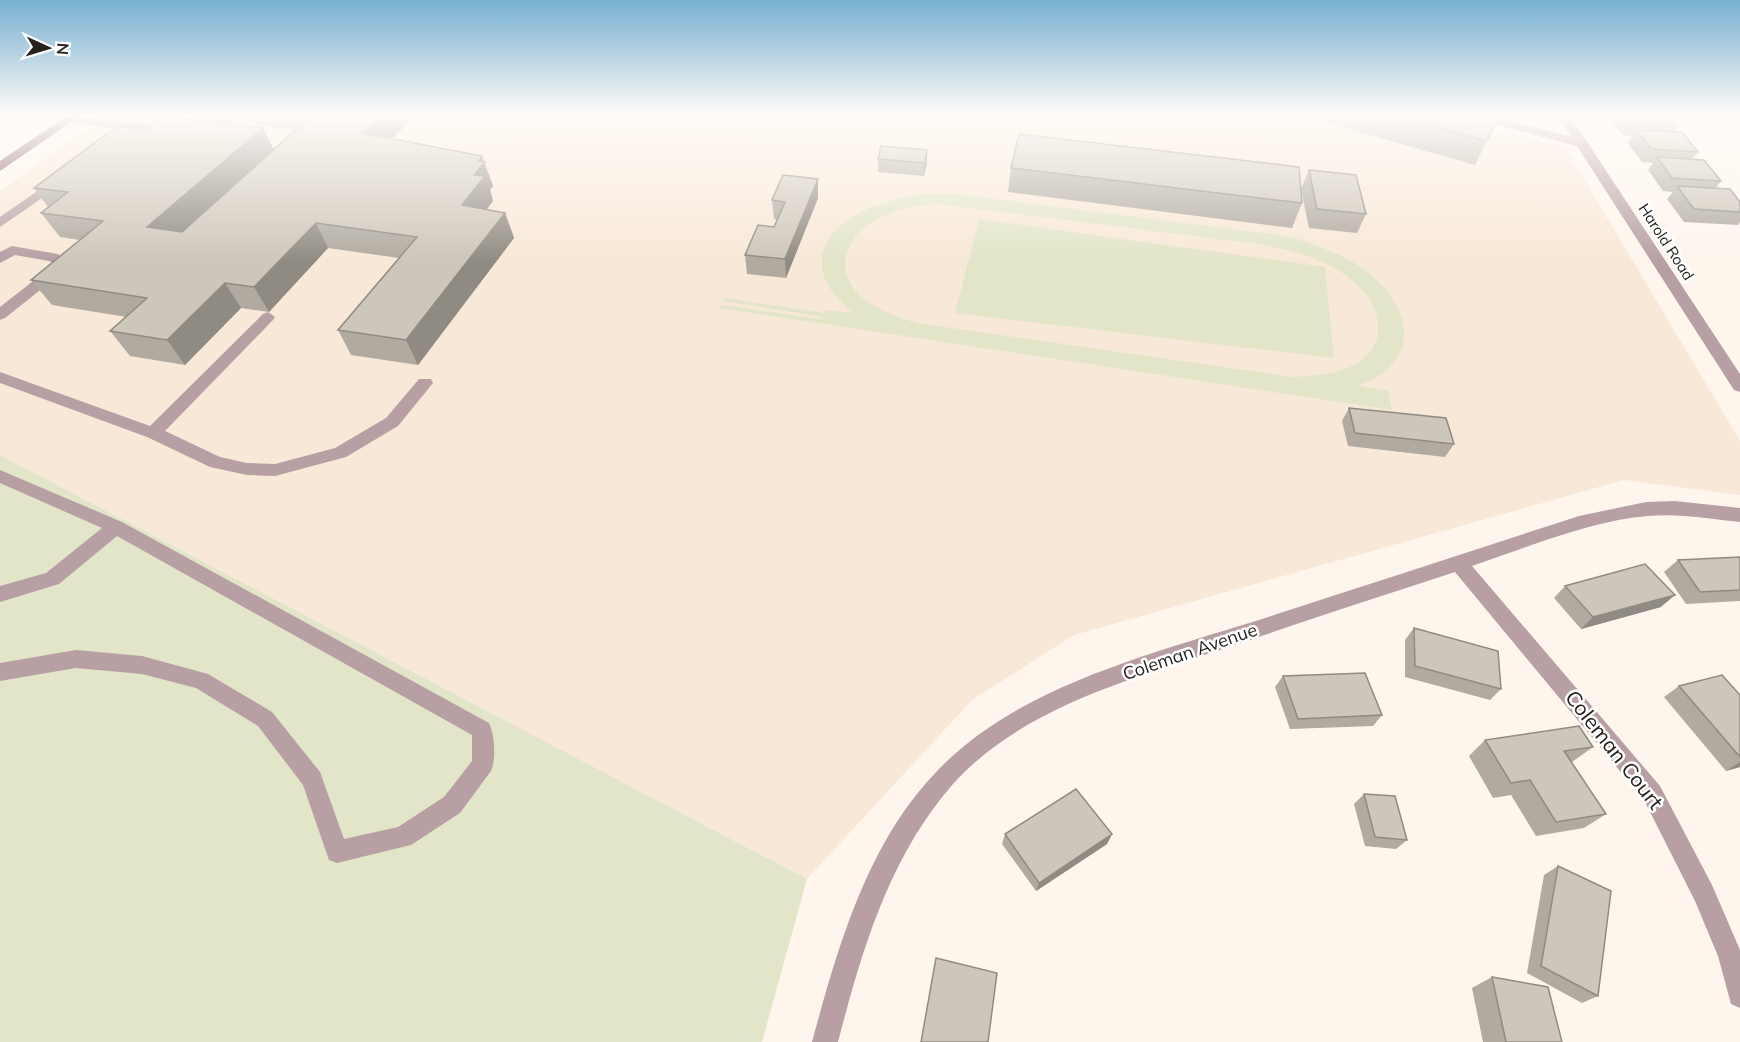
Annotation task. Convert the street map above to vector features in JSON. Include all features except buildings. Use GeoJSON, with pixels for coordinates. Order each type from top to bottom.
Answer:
{"type":"FeatureCollection","features":[{"type":"Feature","properties":{"kind":"street","name":"Harold Road"},"geometry":{"type":"LineString","coordinates":[[1595,165],[1740,386]]}},
{"type":"Feature","properties":{"kind":"street"},"geometry":{"type":"LineString","coordinates":[[0,223],[68,174]]}},
{"type":"Feature","properties":{"kind":"street"},"geometry":{"type":"LineString","coordinates":[[0,259],[12,250],[53,257],[60,262],[58,269],[0,315]]}},
{"type":"Feature","properties":{"kind":"street"},"geometry":{"type":"LineString","coordinates":[[153,433],[268,317]]}},
{"type":"Feature","properties":{"kind":"street"},"geometry":{"type":"LineString","coordinates":[[0,377],[153,433],[216,464],[247,470],[275,470],[340,453],[392,422],[425,383]]}},
{"type":"Feature","properties":{"kind":"street"},"geometry":{"type":"LineString","coordinates":[[0,476],[116,527],[482,730],[483,764],[452,805],[403,837],[337,852],[312,779],[265,719],[201,680],[142,665],[76,659],[0,672]]}},
{"type":"Feature","properties":{"kind":"street","name":"Coleman Avenue"},"geometry":{"type":"LineString","coordinates":[[825,1042],[837,995],[867,906],[892,854],[921,807],[945,777],[969,754],[1006,727],[1055,701],[1160,662],[1579,523],[1646,509],[1675,508],[1740,515]]}},
{"type":"Feature","properties":{"kind":"street"},"geometry":{"type":"LineString","coordinates":[[0,594],[52,579],[116,527]]}},
{"type":"Feature","properties":{"kind":"street","name":"Coleman Court"},"geometry":{"type":"LineString","coordinates":[[1459,564],[1652,793],[1704,893],[1730,956],[1740,994]]}},
{"type":"Feature","properties":{"kind":"shaded area"},"geometry":{"type":"Polygon","coordinates":[[[37,165],[1575,165],[1740,441],[1740,495],[1624,480],[1074,635],[972,700],[807,879],[0,455],[0,191],[37,165]]]}},
{"type":"Feature","properties":{"kind":"green space"},"geometry":{"type":"Polygon","coordinates":[[[923,194],[956,194],[1287,236],[1334,253],[1349,260],[1376,279],[1387,291],[1402,318],[1403,341],[1396,360],[1382,373],[1358,386],[1388,391],[1392,410],[719,308],[721,305],[821,319],[823,317],[723,301],[724,298],[824,313],[826,310],[852,313],[835,295],[823,272],[823,254],[829,239],[840,226],[855,215],[872,207],[923,194]],[[937,204],[898,211],[871,223],[853,241],[848,250],[845,266],[848,279],[867,301],[895,316],[923,324],[1293,377],[1334,372],[1348,368],[1362,360],[1371,351],[1377,339],[1378,327],[1376,314],[1363,290],[1331,266],[1296,252],[1258,244],[937,204]]]}},
{"type":"Feature","properties":{"kind":"green space"},"geometry":{"type":"Polygon","coordinates":[[[979,219],[1325,267],[1334,358],[955,313],[979,219]]]}},
{"type":"Feature","properties":{"kind":"green space"},"geometry":{"type":"Polygon","coordinates":[[[0,455],[807,879],[762,1042],[0,1042],[0,455]]]}}]}
